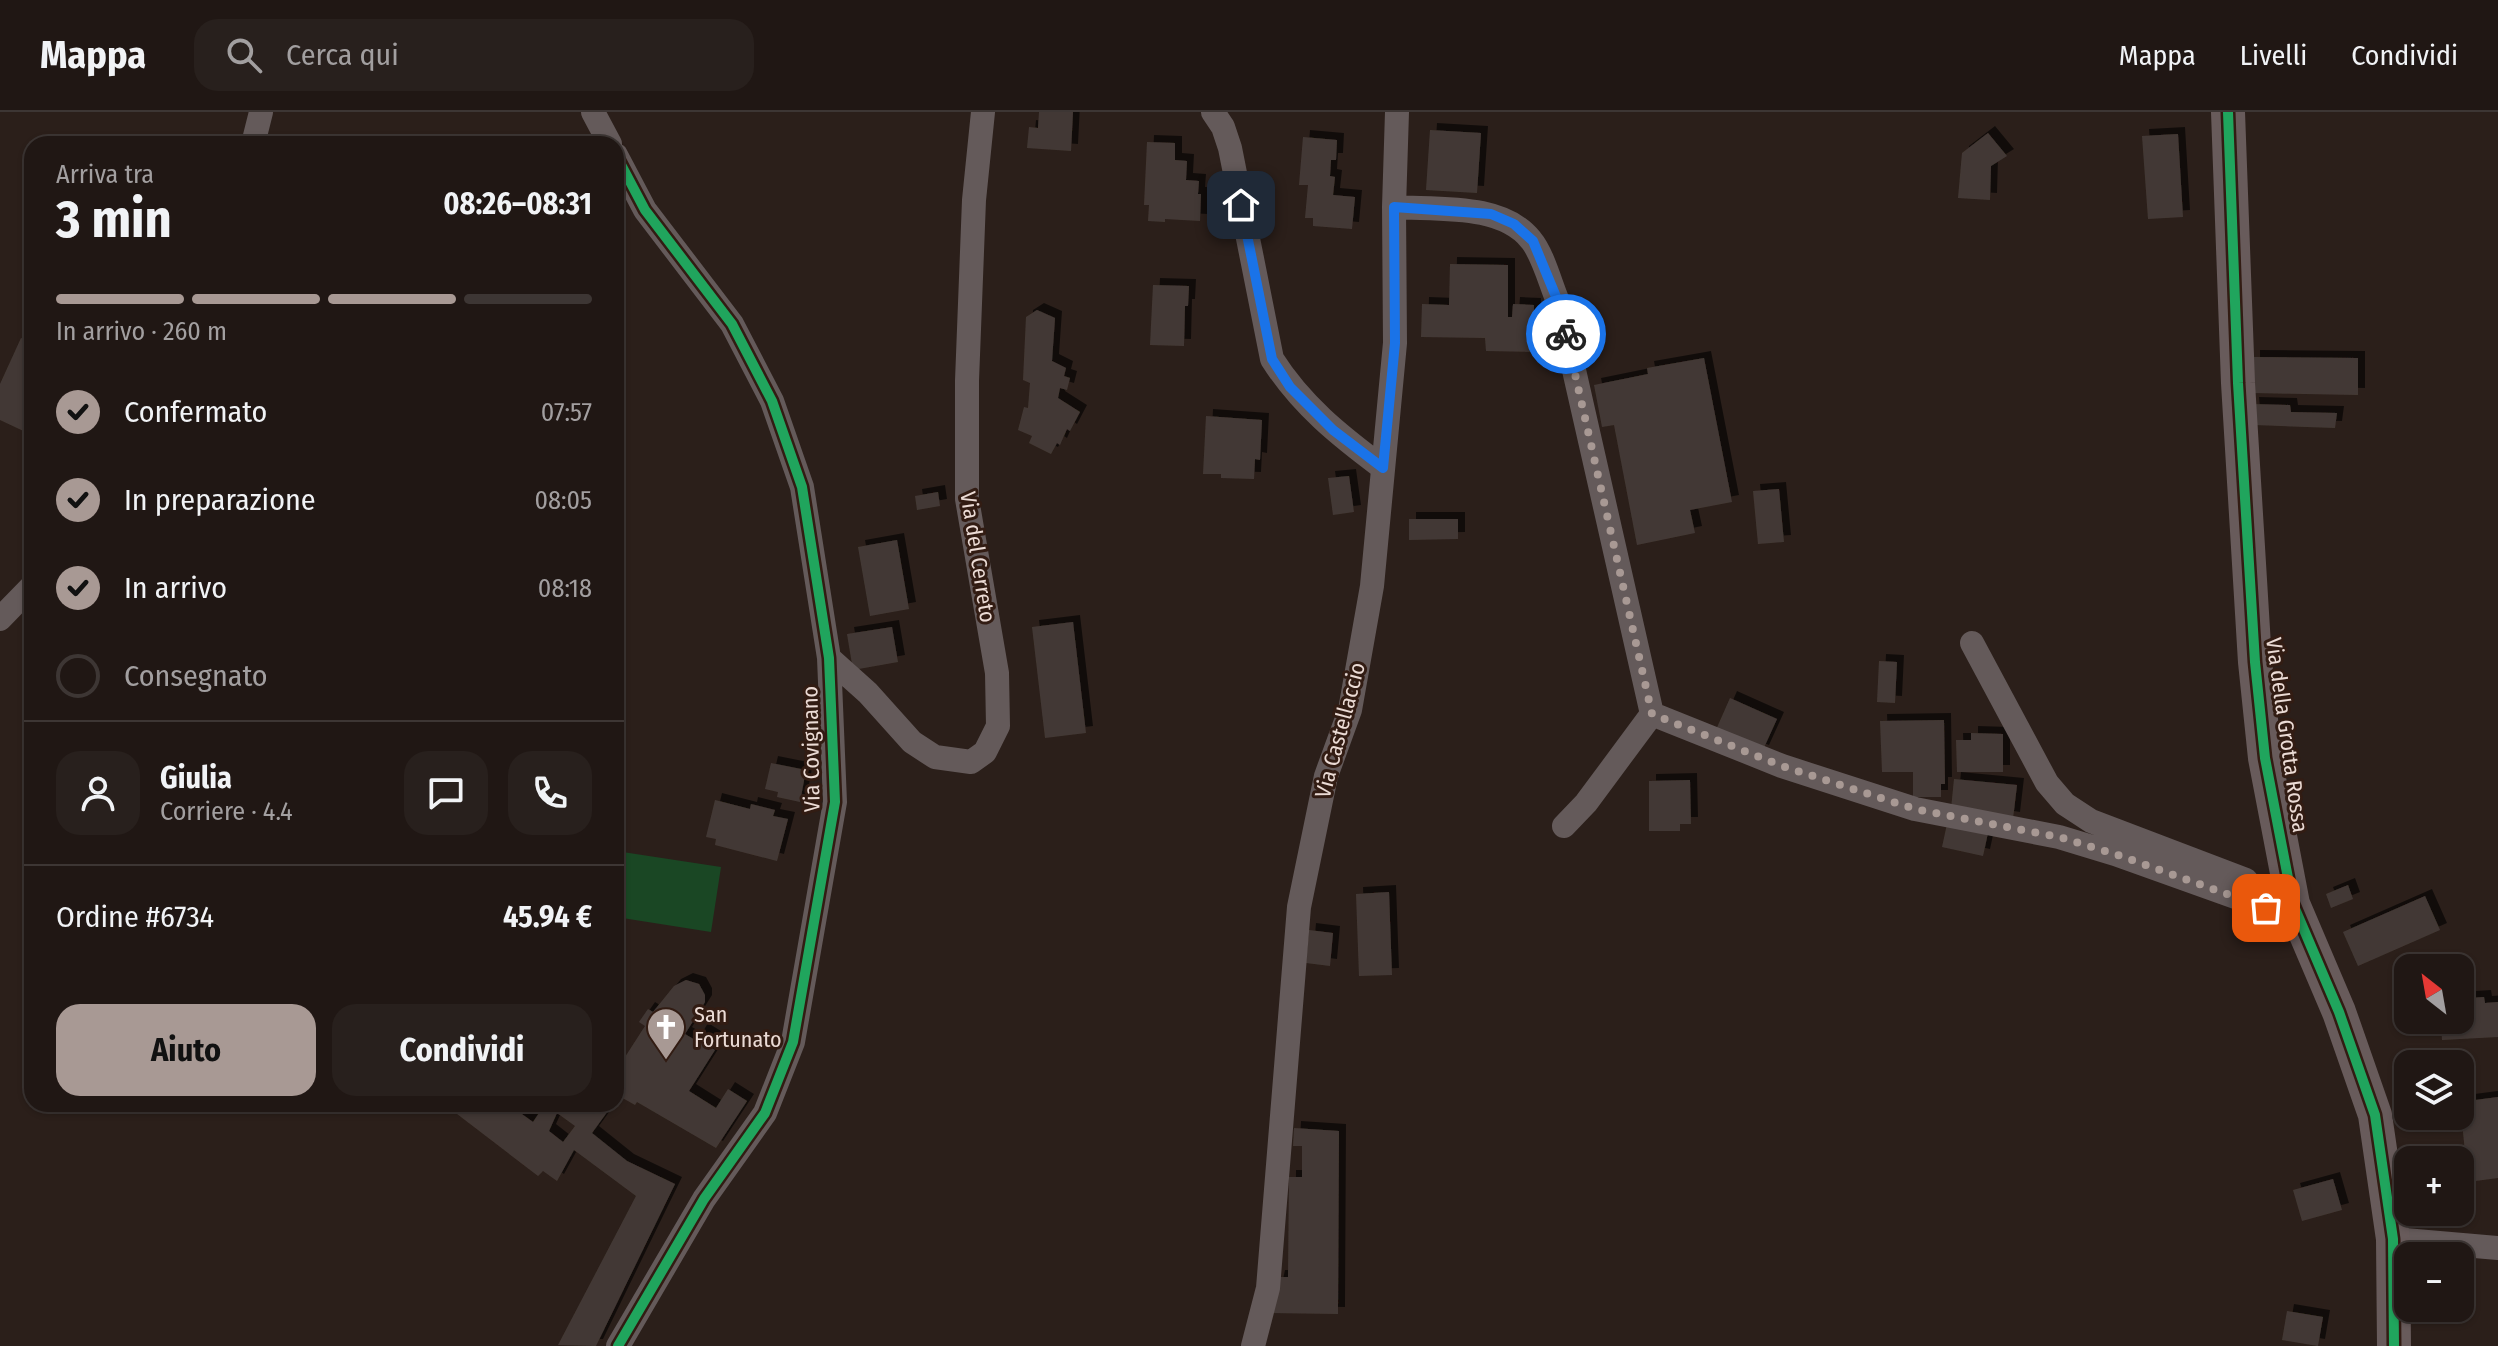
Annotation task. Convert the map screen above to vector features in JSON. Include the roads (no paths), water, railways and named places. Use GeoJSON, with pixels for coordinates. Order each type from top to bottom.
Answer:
{"type":"FeatureCollection","features":[{"type":"Feature","properties":{"kind":"street"},"geometry":{"type":"LineString","coordinates":[[255,136],[261,112]]}},
{"type":"Feature","properties":{"kind":"street"},"geometry":{"type":"LineString","coordinates":[[593,112],[606,136]]}},
{"type":"Feature","properties":{"kind":"street","name":"Via del Cerreto"},"geometry":{"type":"LineString","coordinates":[[829,658],[868,693],[912,742],[935,757],[971,762],[985,752],[998,726],[997,673],[967,499],[967,381],[974,200],[983,112]]}},
{"type":"Feature","properties":{"kind":"street"},"geometry":{"type":"LineString","coordinates":[[1213,112],[1223,127],[1230,148],[1272,359],[1290,387],[1333,430],[1383,468]]}},
{"type":"Feature","properties":{"kind":"street","name":"Via Castellaccio"},"geometry":{"type":"LineString","coordinates":[[1253,1346],[1268,1288],[1299,907],[1326,776],[1350,710],[1372,586],[1395,343],[1397,112]]}},
{"type":"Feature","properties":{"kind":"street","name":"Via della Grotta Rossa"},"geometry":{"type":"LineString","coordinates":[[2228,112],[2238,383],[2255,662],[2279,906],[2339,1012],[2375,1115],[2393,1239],[2394,1346]]}},
{"type":"Feature","properties":{"kind":"street","name":"Via Covignano"},"geometry":{"type":"LineString","coordinates":[[618,1346],[704,1199],[765,1113],[793,1042],[835,802],[829,658],[802,487],[772,401],[732,324],[645,210],[624,170]]}},
{"type":"Feature","properties":{"kind":"street"},"geometry":{"type":"LineString","coordinates":[[1394,207],[1491,214],[1514,224],[1533,241],[1559,304],[1652,714],[1586,803],[1564,826]]}},
{"type":"Feature","properties":{"kind":"street"},"geometry":{"type":"LineString","coordinates":[[0,619],[24,594]]}},
{"type":"Feature","properties":{"kind":"street"},"geometry":{"type":"LineString","coordinates":[[1972,643],[2047,783],[2065,804],[2091,821],[2246,880],[2279,906]]}},
{"type":"Feature","properties":{"kind":"street"},"geometry":{"type":"LineString","coordinates":[[1652,714],[1782,766],[1915,809],[2059,837],[2279,906]]}},
{"type":"Feature","properties":{"kind":"street"},"geometry":{"type":"LineString","coordinates":[[2393,1239],[2498,1248]]}},
{"type":"Feature","properties":{"kind":"place","name":"San Fortunato"},"geometry":{"type":"Point","coordinates":[666,1061]}}]}
